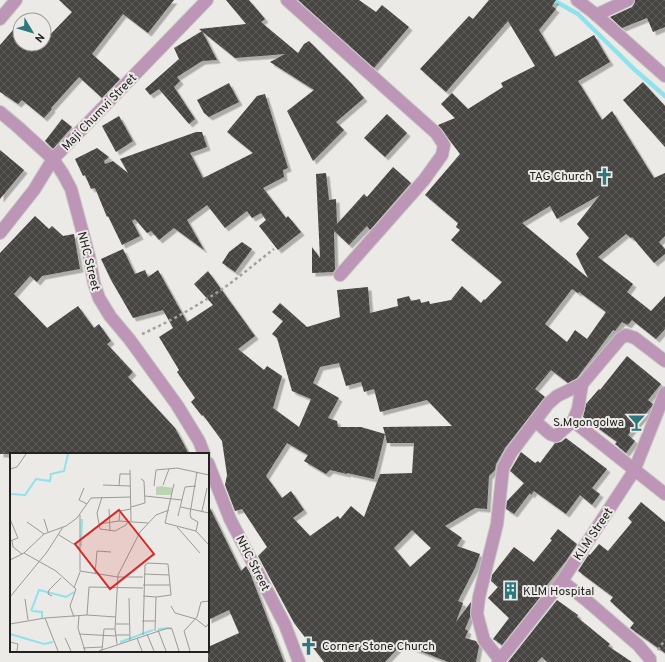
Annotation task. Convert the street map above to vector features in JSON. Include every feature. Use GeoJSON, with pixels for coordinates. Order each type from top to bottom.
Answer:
{"type":"FeatureCollection","features":[{"type":"Feature","properties":{"kind":"street"},"geometry":{"type":"LineString","coordinates":[[0,19],[16,0]]}},
{"type":"Feature","properties":{"kind":"street","name":"Maji Chumvi Street"},"geometry":{"type":"LineString","coordinates":[[0,233],[34,190],[53,159],[207,0]]}},
{"type":"Feature","properties":{"kind":"street"},"geometry":{"type":"LineString","coordinates":[[287,0],[436,133],[444,145],[442,155],[424,180],[340,275]]}},
{"type":"Feature","properties":{"kind":"street"},"geometry":{"type":"LineString","coordinates":[[577,0],[665,76]]}},
{"type":"Feature","properties":{"kind":"street"},"geometry":{"type":"LineString","coordinates":[[596,15],[628,0]]}},
{"type":"Feature","properties":{"kind":"street","name":"NHC Street"},"geometry":{"type":"LineString","coordinates":[[0,112],[53,159],[71,189],[89,256],[98,298],[177,405],[199,441],[204,453]]}},
{"type":"Feature","properties":{"kind":"street"},"geometry":{"type":"LineString","coordinates":[[499,661],[484,640],[477,614],[479,597],[497,524],[503,468],[511,453],[548,404],[557,396],[582,384],[626,335],[635,338],[665,361]]}},
{"type":"Feature","properties":{"kind":"street"},"geometry":{"type":"LineString","coordinates":[[535,421],[550,434],[556,436],[573,421],[578,409],[582,384]]}},
{"type":"Feature","properties":{"kind":"street","name":"KLM Street"},"geometry":{"type":"LineString","coordinates":[[499,661],[562,581],[634,471],[665,394]]}},
{"type":"Feature","properties":{"kind":"street"},"geometry":{"type":"LineString","coordinates":[[573,421],[634,471],[665,494]]}},
{"type":"Feature","properties":{"kind":"street","name":"NHC Street"},"geometry":{"type":"LineString","coordinates":[[209,466],[230,519],[285,625],[300,662]]}},
{"type":"Feature","properties":{"kind":"street"},"geometry":{"type":"LineString","coordinates":[[562,581],[638,645],[650,659],[650,662]]}},
{"type":"Feature","properties":{"kind":"path"},"geometry":{"type":"LineString","coordinates":[[130,340],[197,306],[227,286],[274,249]]}},
{"type":"Feature","properties":{"kind":"building"},"geometry":{"type":"Polygon","coordinates":[[[59,0],[174,0],[148,33],[123,14],[92,54],[120,79],[102,98],[79,77],[44,118],[22,100],[18,104],[0,92],[0,45],[12,31],[12,52],[52,52],[52,33],[72,12],[59,0]]]}},
{"type":"Feature","properties":{"kind":"building"},"geometry":{"type":"Polygon","coordinates":[[[226,0],[249,0],[265,19],[261,22],[298,53],[304,44],[309,41],[364,98],[336,122],[344,130],[313,161],[287,111],[314,90],[270,62],[285,54],[235,58],[199,29],[246,24],[226,0]]]}},
{"type":"Feature","properties":{"kind":"building"},"geometry":{"type":"Polygon","coordinates":[[[298,0],[359,0],[376,12],[382,5],[409,27],[374,68],[298,0]]]}},
{"type":"Feature","properties":{"kind":"building"},"geometry":{"type":"Polygon","coordinates":[[[489,0],[556,0],[552,6],[556,9],[539,30],[555,57],[594,35],[610,62],[578,81],[602,120],[612,111],[654,178],[665,173],[665,236],[659,242],[665,249],[665,254],[654,263],[632,237],[631,238],[626,234],[598,257],[633,284],[627,292],[651,311],[665,296],[665,329],[656,339],[632,320],[628,325],[622,322],[615,331],[613,330],[577,378],[568,383],[551,370],[535,389],[545,397],[505,448],[496,464],[495,470],[489,476],[487,509],[475,508],[445,526],[462,538],[457,546],[480,554],[475,568],[458,601],[463,603],[456,622],[471,602],[470,617],[465,629],[468,631],[465,638],[476,641],[479,646],[476,662],[448,662],[402,644],[385,662],[324,662],[294,623],[258,556],[267,547],[242,509],[235,511],[225,485],[227,475],[222,441],[203,415],[202,416],[191,402],[195,398],[177,372],[179,370],[159,337],[173,328],[163,310],[133,318],[111,280],[101,259],[123,249],[135,274],[145,270],[148,277],[158,270],[187,322],[213,305],[194,284],[208,271],[255,336],[238,349],[264,370],[267,366],[282,376],[273,408],[299,427],[311,399],[292,391],[277,338],[272,334],[283,321],[272,312],[280,303],[307,327],[340,317],[337,290],[368,287],[370,313],[398,306],[397,299],[409,296],[411,301],[420,299],[421,303],[429,301],[430,304],[451,300],[462,286],[481,303],[502,282],[451,240],[460,230],[456,227],[458,223],[425,195],[460,154],[438,125],[455,118],[441,104],[452,93],[468,109],[503,87],[501,83],[535,66],[508,21],[446,92],[420,69],[469,16],[473,19],[489,0]],[[600,195],[557,219],[550,206],[522,223],[588,278],[576,254],[589,238],[577,224],[600,195]],[[572,289],[545,324],[567,342],[575,330],[587,339],[606,312],[579,292],[578,293],[572,289]],[[339,363],[320,367],[313,383],[339,398],[328,418],[337,421],[338,427],[361,427],[385,434],[383,427],[452,426],[427,400],[380,412],[374,389],[364,392],[361,382],[346,386],[339,363]],[[385,434],[374,479],[330,470],[326,474],[304,461],[308,455],[287,443],[266,476],[282,498],[291,491],[304,510],[293,518],[310,536],[338,516],[340,519],[351,506],[364,517],[380,474],[412,473],[414,443],[387,443],[385,434]],[[412,530],[394,548],[410,567],[431,548],[412,530]]]}},
{"type":"Feature","properties":{"kind":"building"},"geometry":{"type":"Polygon","coordinates":[[[635,0],[665,0],[665,27],[653,32],[647,18],[622,28],[610,17],[632,7],[635,0]]]}},
{"type":"Feature","properties":{"kind":"building"},"geometry":{"type":"Polygon","coordinates":[[[202,31],[217,60],[202,61],[177,77],[180,81],[174,87],[195,119],[189,124],[159,89],[150,95],[145,89],[179,59],[174,48],[202,31]]]}},
{"type":"Feature","properties":{"kind":"building"},"geometry":{"type":"Polygon","coordinates":[[[643,82],[665,106],[665,147],[623,100],[643,82]]]}},
{"type":"Feature","properties":{"kind":"building"},"geometry":{"type":"Polygon","coordinates":[[[229,83],[239,102],[209,117],[204,113],[197,100],[229,83]]]}},
{"type":"Feature","properties":{"kind":"building"},"geometry":{"type":"Polygon","coordinates":[[[265,94],[288,168],[283,170],[284,177],[263,188],[286,218],[288,216],[301,232],[278,250],[259,226],[266,220],[261,213],[252,218],[247,211],[225,228],[207,205],[187,220],[204,250],[174,228],[159,240],[151,231],[147,233],[135,219],[132,221],[140,236],[122,245],[108,216],[107,217],[95,188],[91,189],[85,175],[83,176],[75,159],[97,148],[109,157],[104,161],[105,164],[113,161],[128,173],[120,159],[196,132],[202,132],[207,147],[190,153],[203,178],[253,153],[227,132],[257,96],[265,94]]]}},
{"type":"Feature","properties":{"kind":"building"},"geometry":{"type":"Polygon","coordinates":[[[387,114],[407,133],[385,157],[364,138],[387,114]]]}},
{"type":"Feature","properties":{"kind":"building"},"geometry":{"type":"Polygon","coordinates":[[[119,116],[133,141],[116,152],[102,126],[119,116]]]}},
{"type":"Feature","properties":{"kind":"building"},"geometry":{"type":"Polygon","coordinates":[[[62,119],[72,127],[53,149],[45,141],[62,119]]]}},
{"type":"Feature","properties":{"kind":"building"},"geometry":{"type":"Polygon","coordinates":[[[0,150],[24,170],[0,199],[0,150]]]}},
{"type":"Feature","properties":{"kind":"building"},"geometry":{"type":"Polygon","coordinates":[[[393,167],[411,183],[370,230],[367,226],[349,245],[334,231],[335,270],[333,272],[312,273],[312,247],[320,258],[316,174],[326,173],[329,200],[336,199],[337,224],[364,194],[367,197],[393,167]]]}},
{"type":"Feature","properties":{"kind":"building"},"geometry":{"type":"Polygon","coordinates":[[[35,216],[49,229],[52,226],[63,236],[74,234],[80,269],[42,276],[37,282],[30,276],[14,294],[47,328],[78,306],[94,328],[99,324],[111,341],[107,344],[133,372],[128,377],[175,428],[188,453],[0,454],[0,253],[35,216]]]}},
{"type":"Feature","properties":{"kind":"building"},"geometry":{"type":"Polygon","coordinates":[[[242,242],[252,249],[235,272],[222,263],[229,252],[242,242]]]}},
{"type":"Feature","properties":{"kind":"building"},"geometry":{"type":"Polygon","coordinates":[[[627,356],[661,384],[648,400],[653,404],[652,406],[628,435],[635,441],[626,453],[615,444],[617,442],[583,417],[586,404],[599,389],[600,390],[627,356]]]}},
{"type":"Feature","properties":{"kind":"building"},"geometry":{"type":"Polygon","coordinates":[[[566,438],[607,469],[592,488],[600,494],[592,505],[580,495],[566,514],[534,491],[531,495],[530,493],[514,514],[506,509],[507,501],[524,483],[510,471],[521,452],[535,463],[538,461],[540,463],[555,443],[561,442],[566,438]]]}},
{"type":"Feature","properties":{"kind":"building"},"geometry":{"type":"Polygon","coordinates":[[[641,502],[665,522],[665,653],[630,628],[634,623],[610,601],[613,597],[578,571],[589,554],[590,555],[599,544],[608,551],[632,522],[628,518],[641,502]]]}},
{"type":"Feature","properties":{"kind":"building"},"geometry":{"type":"Polygon","coordinates":[[[209,506],[241,571],[246,566],[250,573],[284,662],[208,662],[209,647],[239,633],[229,610],[209,620],[209,506]]]}},
{"type":"Feature","properties":{"kind":"building"},"geometry":{"type":"Polygon","coordinates":[[[558,529],[577,544],[566,561],[543,590],[545,591],[502,645],[493,639],[509,618],[488,598],[498,587],[491,581],[492,575],[514,547],[534,562],[552,540],[550,539],[558,529]]]}},
{"type":"Feature","properties":{"kind":"building"},"geometry":{"type":"Polygon","coordinates":[[[557,600],[578,615],[577,617],[610,644],[608,646],[632,662],[547,662],[542,657],[537,662],[508,662],[557,600]]]}},
{"type":"Feature","properties":{"kind":"waterway"},"geometry":{"type":"LineString","coordinates":[[553,0],[578,14],[635,70],[665,96]]}},
{"type":"Feature","properties":{"kind":"place","name":"TAG Church"},"geometry":{"type":"Point","coordinates":[605,176]}},
{"type":"Feature","properties":{"kind":"place","name":"S.Mgongolwa"},"geometry":{"type":"Point","coordinates":[637,422]}},
{"type":"Feature","properties":{"kind":"place","name":"KLM Hospital"},"geometry":{"type":"Point","coordinates":[510,591]}},
{"type":"Feature","properties":{"kind":"place","name":"Corner Stone Church"},"geometry":{"type":"Point","coordinates":[309,646]}}]}
